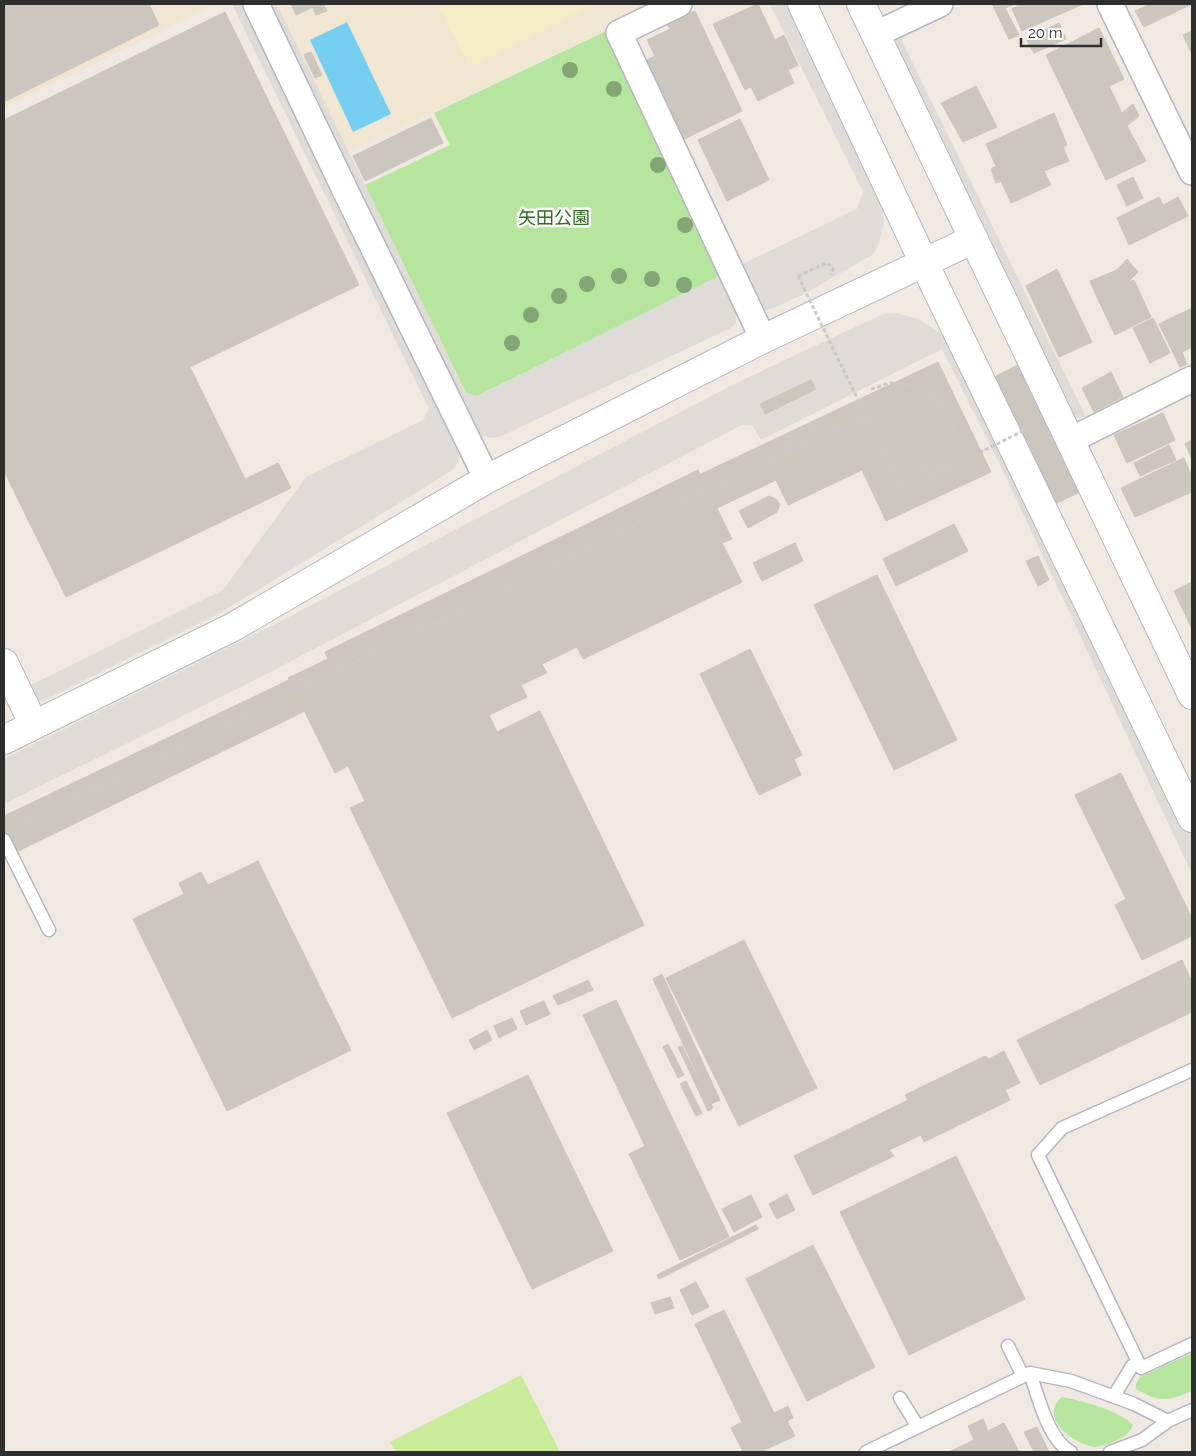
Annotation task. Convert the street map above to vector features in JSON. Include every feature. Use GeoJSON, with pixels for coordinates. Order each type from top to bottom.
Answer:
{"type":"FeatureCollection","features":[{"type":"Feature","properties":{"kind":"street"},"geometry":{"type":"LineString","coordinates":[[256,4],[487,479]]}},
{"type":"Feature","properties":{"kind":"street"},"geometry":{"type":"LineString","coordinates":[[678,4],[618,33],[763,340]]}},
{"type":"Feature","properties":{"kind":"street"},"geometry":{"type":"LineString","coordinates":[[802,4],[924,263],[1192,818]]}},
{"type":"Feature","properties":{"kind":"street"},"geometry":{"type":"LineString","coordinates":[[861,4],[1192,695]]}},
{"type":"Feature","properties":{"kind":"street"},"geometry":{"type":"LineString","coordinates":[[876,34],[940,4]]}},
{"type":"Feature","properties":{"kind":"street"},"geometry":{"type":"LineString","coordinates":[[1110,4],[1192,172]]}},
{"type":"Feature","properties":{"kind":"street"},"geometry":{"type":"LineString","coordinates":[[4,740],[233,627],[487,479],[763,340],[974,239]]}},
{"type":"Feature","properties":{"kind":"street"},"geometry":{"type":"LineString","coordinates":[[1071,440],[1192,379]]}},
{"type":"Feature","properties":{"kind":"street"},"geometry":{"type":"LineString","coordinates":[[4,663],[34,725]]}},
{"type":"Feature","properties":{"kind":"lane"},"geometry":{"type":"LineString","coordinates":[[4,840],[49,930]]}},
{"type":"Feature","properties":{"kind":"lane"},"geometry":{"type":"LineString","coordinates":[[1192,1070],[1062,1128],[1038,1155],[1141,1368],[1192,1344]]}},
{"type":"Feature","properties":{"kind":"lane"},"geometry":{"type":"LineString","coordinates":[[1008,1346],[1026,1375],[1057,1441],[1071,1452]]}},
{"type":"Feature","properties":{"kind":"lane"},"geometry":{"type":"LineString","coordinates":[[1114,1396],[1132,1366],[1139,1364]]}},
{"type":"Feature","properties":{"kind":"lane"},"geometry":{"type":"LineString","coordinates":[[866,1452],[1026,1375],[1072,1381],[1114,1396],[1168,1421]]}},
{"type":"Feature","properties":{"kind":"lane"},"geometry":{"type":"LineString","coordinates":[[900,1398],[918,1427]]}},
{"type":"Feature","properties":{"kind":"lane"},"geometry":{"type":"LineString","coordinates":[[1110,1452],[1142,1446],[1168,1421],[1192,1410]]}},
{"type":"Feature","properties":{"kind":"path"},"geometry":{"type":"LineString","coordinates":[[828,278],[833,270],[827,263],[798,276],[902,492],[1027,429]]}},
{"type":"Feature","properties":{"kind":"path"},"geometry":{"type":"LineString","coordinates":[[871,389],[890,384],[906,384],[920,390],[943,406],[950,420],[956,436],[953,450],[937,467],[919,469],[907,466]]}},
{"type":"Feature","properties":{"kind":"path"},"geometry":{"type":"LineString","coordinates":[[13,829],[792,449],[865,418]]}},
{"type":"Feature","properties":{"kind":"path"},"geometry":{"type":"LineString","coordinates":[[792,449],[787,438],[828,419]]}},
{"type":"Feature","properties":{"kind":"shaded area"},"geometry":{"type":"Polygon","coordinates":[[[4,4],[216,4],[4,108],[4,4]]]}},
{"type":"Feature","properties":{"kind":"shaded area"},"geometry":{"type":"Polygon","coordinates":[[[232,4],[244,4],[460,455],[454,469],[220,613],[40,701],[29,686],[223,590],[306,477],[423,420],[429,409],[232,4]]]}},
{"type":"Feature","properties":{"kind":"shaded area"},"geometry":{"type":"Polygon","coordinates":[[[267,4],[277,4],[466,393],[477,396],[721,275],[736,311],[736,323],[731,328],[499,437],[491,438],[476,431],[267,4]]]}},
{"type":"Feature","properties":{"kind":"shaded area"},"geometry":{"type":"Polygon","coordinates":[[[277,4],[661,4],[349,152],[277,4]]]}},
{"type":"Feature","properties":{"kind":"shaded area"},"geometry":{"type":"Polygon","coordinates":[[[770,4],[789,4],[883,207],[884,222],[878,246],[872,255],[802,295],[765,310],[761,306],[742,264],[857,209],[863,192],[770,4]]]}},
{"type":"Feature","properties":{"kind":"shaded area"},"geometry":{"type":"Polygon","coordinates":[[[905,31],[902,41],[1086,417],[1074,418],[890,41],[905,31]]]}},
{"type":"Feature","properties":{"kind":"shaded area"},"geometry":{"type":"Polygon","coordinates":[[[896,313],[918,319],[943,335],[950,343],[1192,827],[1192,874],[1002,469],[942,349],[761,440],[752,425],[742,425],[251,682],[4,804],[4,759],[281,621],[734,384],[883,314],[896,313]],[[811,380],[761,404],[765,414],[815,389],[811,380]]]}},
{"type":"Feature","properties":{"kind":"green space","name":"矢田公園"},"geometry":{"type":"Polygon","coordinates":[[[606,31],[721,275],[477,396],[466,393],[365,185],[450,145],[434,113],[606,31]]]}},
{"type":"Feature","properties":{"kind":"green space"},"geometry":{"type":"Polygon","coordinates":[[[1192,1353],[1192,1391],[1164,1399],[1152,1397],[1136,1389],[1136,1384],[1140,1377],[1192,1353]]]}},
{"type":"Feature","properties":{"kind":"green space"},"geometry":{"type":"Polygon","coordinates":[[[521,1375],[560,1452],[396,1452],[390,1442],[521,1375]]]}},
{"type":"Feature","properties":{"kind":"green space"},"geometry":{"type":"Polygon","coordinates":[[[1062,1397],[1089,1403],[1110,1411],[1133,1425],[1130,1431],[1113,1442],[1096,1447],[1086,1445],[1068,1435],[1056,1421],[1054,1413],[1056,1405],[1062,1397]]]}},
{"type":"Feature","properties":{"kind":"sand"},"geometry":{"type":"Polygon","coordinates":[[[437,4],[595,4],[470,67],[437,4]]]}},
{"type":"Feature","properties":{"kind":"water"},"geometry":{"type":"Polygon","coordinates":[[[347,22],[391,114],[353,132],[310,40],[347,22]]]}},
{"type":"Feature","properties":{"kind":"building"},"geometry":{"type":"Polygon","coordinates":[[[4,4],[149,4],[159,25],[4,102],[4,4]]]}},
{"type":"Feature","properties":{"kind":"building"},"geometry":{"type":"Polygon","coordinates":[[[291,4],[320,4],[296,15],[291,4]]]}},
{"type":"Feature","properties":{"kind":"building"},"geometry":{"type":"Polygon","coordinates":[[[323,4],[327,11],[316,15],[313,8],[323,4]]]}},
{"type":"Feature","properties":{"kind":"building"},"geometry":{"type":"Polygon","coordinates":[[[758,4],[775,40],[784,35],[798,65],[788,70],[794,83],[758,101],[751,87],[745,90],[713,24],[758,4]]]}},
{"type":"Feature","properties":{"kind":"building"},"geometry":{"type":"Polygon","coordinates":[[[992,4],[1015,4],[1005,8],[1019,35],[1009,39],[992,4]]]}},
{"type":"Feature","properties":{"kind":"building"},"geometry":{"type":"Polygon","coordinates":[[[1020,4],[1081,5],[1022,31],[1012,9],[1020,4]]]}},
{"type":"Feature","properties":{"kind":"building"},"geometry":{"type":"Polygon","coordinates":[[[1150,4],[1192,4],[1144,27],[1135,11],[1150,4]]]}},
{"type":"Feature","properties":{"kind":"building"},"geometry":{"type":"Polygon","coordinates":[[[695,11],[742,111],[682,140],[644,61],[655,56],[647,40],[670,29],[667,24],[695,11]]]}},
{"type":"Feature","properties":{"kind":"building"},"geometry":{"type":"Polygon","coordinates":[[[225,12],[359,285],[190,367],[245,479],[278,463],[291,488],[66,597],[4,471],[4,120],[225,12]]]}},
{"type":"Feature","properties":{"kind":"building"},"geometry":{"type":"Polygon","coordinates":[[[1059,23],[1066,39],[1034,53],[1026,39],[1059,23]]]}},
{"type":"Feature","properties":{"kind":"building"},"geometry":{"type":"Polygon","coordinates":[[[1099,28],[1124,79],[1109,86],[1122,113],[1133,104],[1139,116],[1127,126],[1146,161],[1106,180],[1046,55],[1099,28]]]}},
{"type":"Feature","properties":{"kind":"building"},"geometry":{"type":"Polygon","coordinates":[[[1192,31],[1192,54],[1183,35],[1192,31]]]}},
{"type":"Feature","properties":{"kind":"building"},"geometry":{"type":"Polygon","coordinates":[[[311,52],[322,75],[315,78],[304,55],[311,52]]]}},
{"type":"Feature","properties":{"kind":"building"},"geometry":{"type":"Polygon","coordinates":[[[976,86],[997,127],[963,142],[941,103],[976,86]]]}},
{"type":"Feature","properties":{"kind":"building"},"geometry":{"type":"Polygon","coordinates":[[[1054,113],[1067,145],[1063,147],[1069,161],[1044,171],[1051,185],[1011,203],[1001,181],[996,183],[991,169],[996,166],[986,144],[1054,113]]]}},
{"type":"Feature","properties":{"kind":"building"},"geometry":{"type":"Polygon","coordinates":[[[431,118],[443,143],[365,181],[353,156],[431,118]]]}},
{"type":"Feature","properties":{"kind":"building"},"geometry":{"type":"Polygon","coordinates":[[[740,119],[769,180],[727,201],[698,140],[740,119]]]}},
{"type":"Feature","properties":{"kind":"building"},"geometry":{"type":"Polygon","coordinates":[[[1133,177],[1143,198],[1127,206],[1117,185],[1133,177]]]}},
{"type":"Feature","properties":{"kind":"building"},"geometry":{"type":"Polygon","coordinates":[[[1159,197],[1163,205],[1178,197],[1188,216],[1129,245],[1117,218],[1159,197]]]}},
{"type":"Feature","properties":{"kind":"building"},"geometry":{"type":"Polygon","coordinates":[[[1127,259],[1138,272],[1129,281],[1096,295],[1090,281],[1117,270],[1127,259]]]}},
{"type":"Feature","properties":{"kind":"building"},"geometry":{"type":"Polygon","coordinates":[[[1057,269],[1092,342],[1059,357],[1026,286],[1057,269]]]}},
{"type":"Feature","properties":{"kind":"building"},"geometry":{"type":"Polygon","coordinates":[[[1134,280],[1151,317],[1115,335],[1096,295],[1134,280]]]}},
{"type":"Feature","properties":{"kind":"building"},"geometry":{"type":"Polygon","coordinates":[[[1192,308],[1192,347],[1182,352],[1187,364],[1180,367],[1159,324],[1192,308]]]}},
{"type":"Feature","properties":{"kind":"building"},"geometry":{"type":"Polygon","coordinates":[[[1153,318],[1170,353],[1150,363],[1133,328],[1153,318]]]}},
{"type":"Feature","properties":{"kind":"building"},"geometry":{"type":"Polygon","coordinates":[[[1035,356],[1097,484],[1042,510],[979,385],[1035,356]]]}},
{"type":"Feature","properties":{"kind":"building"},"geometry":{"type":"Polygon","coordinates":[[[938,362],[991,472],[886,521],[862,470],[788,505],[776,480],[717,508],[701,474],[938,362]]]}},
{"type":"Feature","properties":{"kind":"building"},"geometry":{"type":"Polygon","coordinates":[[[1111,372],[1123,397],[1094,412],[1082,388],[1111,372]]]}},
{"type":"Feature","properties":{"kind":"building"},"geometry":{"type":"Polygon","coordinates":[[[811,380],[816,389],[765,414],[760,404],[811,380]]]}},
{"type":"Feature","properties":{"kind":"building"},"geometry":{"type":"Polygon","coordinates":[[[1163,413],[1175,440],[1127,463],[1114,435],[1163,413]]]}},
{"type":"Feature","properties":{"kind":"building"},"geometry":{"type":"Polygon","coordinates":[[[1192,440],[1192,459],[1185,444],[1192,440]]]}},
{"type":"Feature","properties":{"kind":"building"},"geometry":{"type":"Polygon","coordinates":[[[1169,445],[1176,460],[1140,476],[1134,463],[1169,445]]]}},
{"type":"Feature","properties":{"kind":"building"},"geometry":{"type":"Polygon","coordinates":[[[1184,458],[1192,477],[1192,492],[1135,517],[1121,488],[1184,458]]]}},
{"type":"Feature","properties":{"kind":"building"},"geometry":{"type":"Polygon","coordinates":[[[698,470],[732,539],[722,543],[742,582],[583,659],[577,647],[542,664],[547,673],[521,685],[527,697],[489,715],[497,732],[540,711],[644,925],[452,1018],[350,808],[365,801],[348,766],[335,773],[288,678],[328,659],[325,652],[698,470]]]}},
{"type":"Feature","properties":{"kind":"building"},"geometry":{"type":"Polygon","coordinates":[[[769,496],[776,499],[780,505],[777,512],[748,528],[739,511],[769,496]]]}},
{"type":"Feature","properties":{"kind":"building"},"geometry":{"type":"Polygon","coordinates":[[[954,524],[968,551],[896,586],[883,559],[954,524]]]}},
{"type":"Feature","properties":{"kind":"building"},"geometry":{"type":"Polygon","coordinates":[[[795,543],[803,561],[762,581],[753,563],[795,543]]]}},
{"type":"Feature","properties":{"kind":"building"},"geometry":{"type":"Polygon","coordinates":[[[1038,556],[1049,580],[1038,586],[1026,561],[1038,556]]]}},
{"type":"Feature","properties":{"kind":"building"},"geometry":{"type":"Polygon","coordinates":[[[877,575],[957,740],[894,770],[814,605],[877,575]]]}},
{"type":"Feature","properties":{"kind":"building"},"geometry":{"type":"Polygon","coordinates":[[[1192,582],[1192,629],[1174,591],[1192,582]]]}},
{"type":"Feature","properties":{"kind":"building"},"geometry":{"type":"Polygon","coordinates":[[[750,649],[802,755],[794,759],[801,775],[759,795],[700,674],[750,649]]]}},
{"type":"Feature","properties":{"kind":"building"},"geometry":{"type":"Polygon","coordinates":[[[289,680],[305,711],[4,858],[4,816],[289,680]]]}},
{"type":"Feature","properties":{"kind":"building"},"geometry":{"type":"Polygon","coordinates":[[[1121,773],[1192,918],[1192,936],[1142,960],[1115,905],[1126,899],[1075,795],[1121,773]]]}},
{"type":"Feature","properties":{"kind":"building"},"geometry":{"type":"Polygon","coordinates":[[[258,861],[351,1050],[227,1111],[133,919],[184,894],[179,883],[201,872],[208,885],[258,861]]]}},
{"type":"Feature","properties":{"kind":"building"},"geometry":{"type":"Polygon","coordinates":[[[744,940],[817,1088],[739,1126],[666,978],[744,940]]]}},
{"type":"Feature","properties":{"kind":"building"},"geometry":{"type":"Polygon","coordinates":[[[1182,960],[1192,982],[1192,1012],[1040,1085],[1017,1040],[1182,960]]]}},
{"type":"Feature","properties":{"kind":"building"},"geometry":{"type":"Polygon","coordinates":[[[662,974],[720,1100],[711,1104],[653,979],[662,974]]]}},
{"type":"Feature","properties":{"kind":"building"},"geometry":{"type":"Polygon","coordinates":[[[588,980],[593,990],[558,1005],[553,996],[588,980]]]}},
{"type":"Feature","properties":{"kind":"building"},"geometry":{"type":"Polygon","coordinates":[[[616,1000],[729,1237],[680,1260],[629,1154],[645,1146],[583,1015],[616,1000]]]}},
{"type":"Feature","properties":{"kind":"building"},"geometry":{"type":"Polygon","coordinates":[[[544,1001],[550,1014],[526,1025],[520,1011],[544,1001]]]}},
{"type":"Feature","properties":{"kind":"building"},"geometry":{"type":"Polygon","coordinates":[[[512,1018],[517,1029],[499,1038],[494,1026],[512,1018]]]}},
{"type":"Feature","properties":{"kind":"building"},"geometry":{"type":"Polygon","coordinates":[[[487,1030],[492,1040],[474,1050],[469,1040],[487,1030]]]}},
{"type":"Feature","properties":{"kind":"building"},"geometry":{"type":"Polygon","coordinates":[[[668,1044],[684,1075],[678,1078],[663,1047],[668,1044]]]}},
{"type":"Feature","properties":{"kind":"building"},"geometry":{"type":"Polygon","coordinates":[[[682,1046],[713,1108],[708,1111],[678,1047],[682,1046]]]}},
{"type":"Feature","properties":{"kind":"building"},"geometry":{"type":"Polygon","coordinates":[[[1004,1051],[1020,1083],[1005,1090],[1010,1100],[924,1142],[921,1135],[889,1150],[894,1156],[813,1195],[794,1156],[908,1100],[905,1095],[985,1056],[989,1059],[1004,1051]]]}},
{"type":"Feature","properties":{"kind":"building"},"geometry":{"type":"Polygon","coordinates":[[[528,1075],[613,1251],[532,1289],[447,1113],[528,1075]]]}},
{"type":"Feature","properties":{"kind":"building"},"geometry":{"type":"Polygon","coordinates":[[[686,1081],[702,1113],[696,1116],[680,1084],[686,1081]]]}},
{"type":"Feature","properties":{"kind":"building"},"geometry":{"type":"Polygon","coordinates":[[[956,1156],[1025,1299],[909,1355],[840,1212],[956,1156]]]}},
{"type":"Feature","properties":{"kind":"building"},"geometry":{"type":"Polygon","coordinates":[[[787,1194],[795,1210],[777,1219],[769,1204],[787,1194]]]}},
{"type":"Feature","properties":{"kind":"building"},"geometry":{"type":"Polygon","coordinates":[[[751,1195],[762,1217],[734,1232],[722,1209],[751,1195]]]}},
{"type":"Feature","properties":{"kind":"building"},"geometry":{"type":"Polygon","coordinates":[[[756,1225],[758,1229],[659,1279],[657,1275],[756,1225]]]}},
{"type":"Feature","properties":{"kind":"building"},"geometry":{"type":"Polygon","coordinates":[[[813,1245],[875,1367],[807,1401],[746,1279],[813,1245]]]}},
{"type":"Feature","properties":{"kind":"building"},"geometry":{"type":"Polygon","coordinates":[[[696,1282],[709,1307],[692,1315],[680,1290],[696,1282]]]}},
{"type":"Feature","properties":{"kind":"building"},"geometry":{"type":"Polygon","coordinates":[[[670,1297],[674,1308],[655,1314],[651,1303],[670,1297]]]}},
{"type":"Feature","properties":{"kind":"building"},"geometry":{"type":"Polygon","coordinates":[[[724,1310],[774,1413],[788,1406],[793,1418],[787,1421],[795,1436],[760,1452],[743,1452],[731,1428],[742,1422],[695,1324],[724,1310]]]}},
{"type":"Feature","properties":{"kind":"building"},"geometry":{"type":"Polygon","coordinates":[[[983,1419],[988,1431],[1004,1423],[1019,1452],[949,1452],[974,1440],[968,1426],[983,1419]]]}},
{"type":"Feature","properties":{"kind":"building"},"geometry":{"type":"Polygon","coordinates":[[[1037,1427],[1049,1452],[1034,1452],[1024,1432],[1037,1427]]]}}]}
